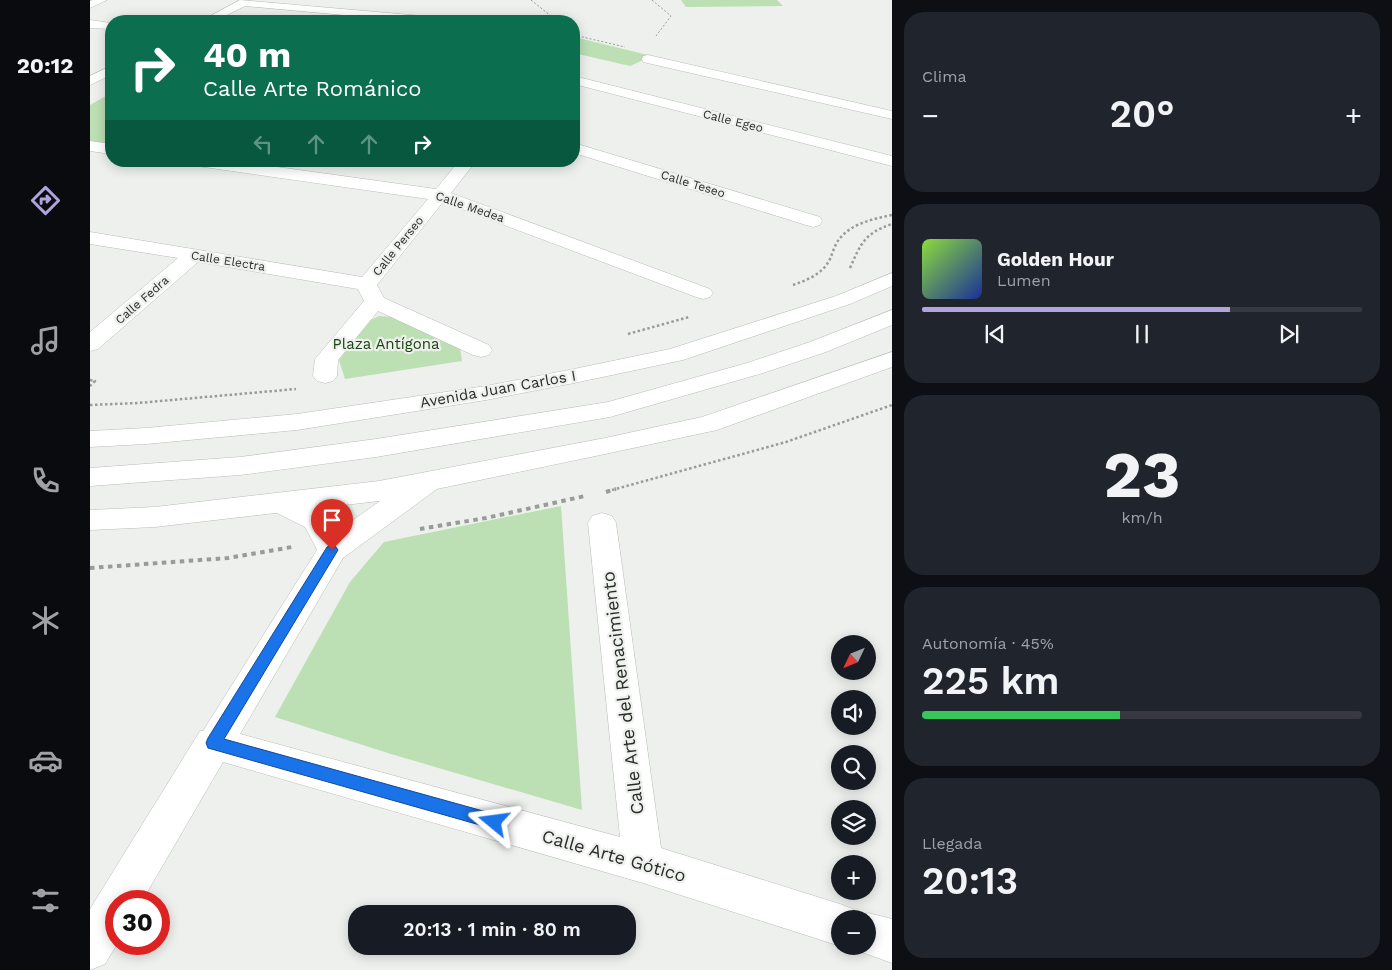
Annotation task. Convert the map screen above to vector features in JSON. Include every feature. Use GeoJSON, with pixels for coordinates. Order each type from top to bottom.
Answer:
{"type":"FeatureCollection","features":[{"type":"Feature","properties":{"kind":"street"},"geometry":{"type":"LineString","coordinates":[[90,5],[102,0]]}},
{"type":"Feature","properties":{"kind":"street"},"geometry":{"type":"LineString","coordinates":[[219,15],[246,1],[385,15]]}},
{"type":"Feature","properties":{"kind":"street"},"geometry":{"type":"LineString","coordinates":[[90,24],[105,25]]}},
{"type":"Feature","properties":{"kind":"street"},"geometry":{"type":"LineString","coordinates":[[648,59],[892,115]]}},
{"type":"Feature","properties":{"kind":"street"},"geometry":{"type":"LineString","coordinates":[[92,80],[105,73]]}},
{"type":"Feature","properties":{"kind":"street"},"geometry":{"type":"LineString","coordinates":[[92,80],[105,81]]}},
{"type":"Feature","properties":{"kind":"street","name":"Calle Egeo"},"geometry":{"type":"LineString","coordinates":[[580,82],[892,161]]}},
{"type":"Feature","properties":{"kind":"street"},"geometry":{"type":"LineString","coordinates":[[90,146],[105,148]]}},
{"type":"Feature","properties":{"kind":"street","name":"Calle Teseo"},"geometry":{"type":"LineString","coordinates":[[580,150],[813,221]]}},
{"type":"Feature","properties":{"kind":"street","name":"Calle Medea"},"geometry":{"type":"LineString","coordinates":[[240,167],[440,195],[703,292]]}},
{"type":"Feature","properties":{"kind":"street","name":"Calle Perseo"},"geometry":{"type":"LineString","coordinates":[[371,293],[440,195],[463,167]]}},
{"type":"Feature","properties":{"kind":"street","name":"Calle Electra"},"geometry":{"type":"LineString","coordinates":[[90,238],[194,255],[371,293]]}},
{"type":"Feature","properties":{"kind":"street","name":"Calle Fedra"},"geometry":{"type":"LineString","coordinates":[[90,344],[194,255]]}},
{"type":"Feature","properties":{"kind":"street"},"geometry":{"type":"LineString","coordinates":[[892,261],[892,268]]}},
{"type":"Feature","properties":{"kind":"street","name":"Avenida Juan Carlos I"},"geometry":{"type":"LineString","coordinates":[[90,439],[146,436],[297,422],[486,393],[574,376],[675,355],[835,303],[892,279]]}},
{"type":"Feature","properties":{"kind":"street"},"geometry":{"type":"LineString","coordinates":[[325,376],[327,359],[371,293],[481,350]]}},
{"type":"Feature","properties":{"kind":"street"},"geometry":{"type":"LineString","coordinates":[[90,477],[240,466],[376,448],[610,408],[755,368],[818,347],[892,318]]}},
{"type":"Feature","properties":{"kind":"street"},"geometry":{"type":"LineString","coordinates":[[90,520],[154,517],[281,503],[379,491],[427,482],[708,424],[892,359]]}},
{"type":"Feature","properties":{"kind":"street"},"geometry":{"type":"LineString","coordinates":[[125,890],[329,546],[427,482]]}},
{"type":"Feature","properties":{"kind":"street"},"geometry":{"type":"LineString","coordinates":[[281,503],[315,520],[329,546]]}},
{"type":"Feature","properties":{"kind":"street","name":"Calle Arte del Renacimiento"},"geometry":{"type":"LineString","coordinates":[[596,504],[643,863]]}},
{"type":"Feature","properties":{"kind":"street","name":"Calle Arte Gótico"},"geometry":{"type":"LineString","coordinates":[[213,743],[643,863],[831,922]]}},
{"type":"Feature","properties":{"kind":"street"},"geometry":{"type":"LineString","coordinates":[[90,949],[105,924]]}},
{"type":"Feature","properties":{"kind":"street"},"geometry":{"type":"LineString","coordinates":[[876,936],[892,941]]}},
{"type":"Feature","properties":{"kind":"path"},"geometry":{"type":"LineString","coordinates":[[531,0],[550,15]]}},
{"type":"Feature","properties":{"kind":"path"},"geometry":{"type":"LineString","coordinates":[[652,0],[671,16],[655,37]]}},
{"type":"Feature","properties":{"kind":"path"},"geometry":{"type":"LineString","coordinates":[[580,36],[627,47]]}},
{"type":"Feature","properties":{"kind":"path"},"geometry":{"type":"LineString","coordinates":[[90,380],[95,382],[90,386]]}},
{"type":"Feature","properties":{"kind":"path"},"geometry":{"type":"LineString","coordinates":[[413,531],[486,518],[596,504],[892,405]]}},
{"type":"Feature","properties":{"kind":"path"},"geometry":{"type":"LineString","coordinates":[[90,568],[228,558],[329,546]]}},
{"type":"Feature","properties":{"kind":"green space"},"geometry":{"type":"Polygon","coordinates":[[[681,0],[777,0],[783,6],[686,7],[681,0]]]}},
{"type":"Feature","properties":{"kind":"green space"},"geometry":{"type":"Polygon","coordinates":[[[580,38],[652,56],[630,66],[580,54],[580,38]]]}},
{"type":"Feature","properties":{"kind":"green space"},"geometry":{"type":"Polygon","coordinates":[[[105,96],[105,143],[90,141],[90,105],[105,96]]]}},
{"type":"Feature","properties":{"kind":"green space","name":"Plaza Antígona"},"geometry":{"type":"Polygon","coordinates":[[[379,316],[393,317],[460,348],[462,361],[345,379],[339,360],[369,321],[379,316]]]}},
{"type":"Feature","properties":{"kind":"green space"},"geometry":{"type":"Polygon","coordinates":[[[561,506],[582,810],[391,754],[275,717],[350,582],[384,542],[561,506]]]}},
{"type":"Feature","properties":{"kind":"route"},"geometry":{"type":"LineString","coordinates":[[332,550],[213,743],[494,822]]}}]}
